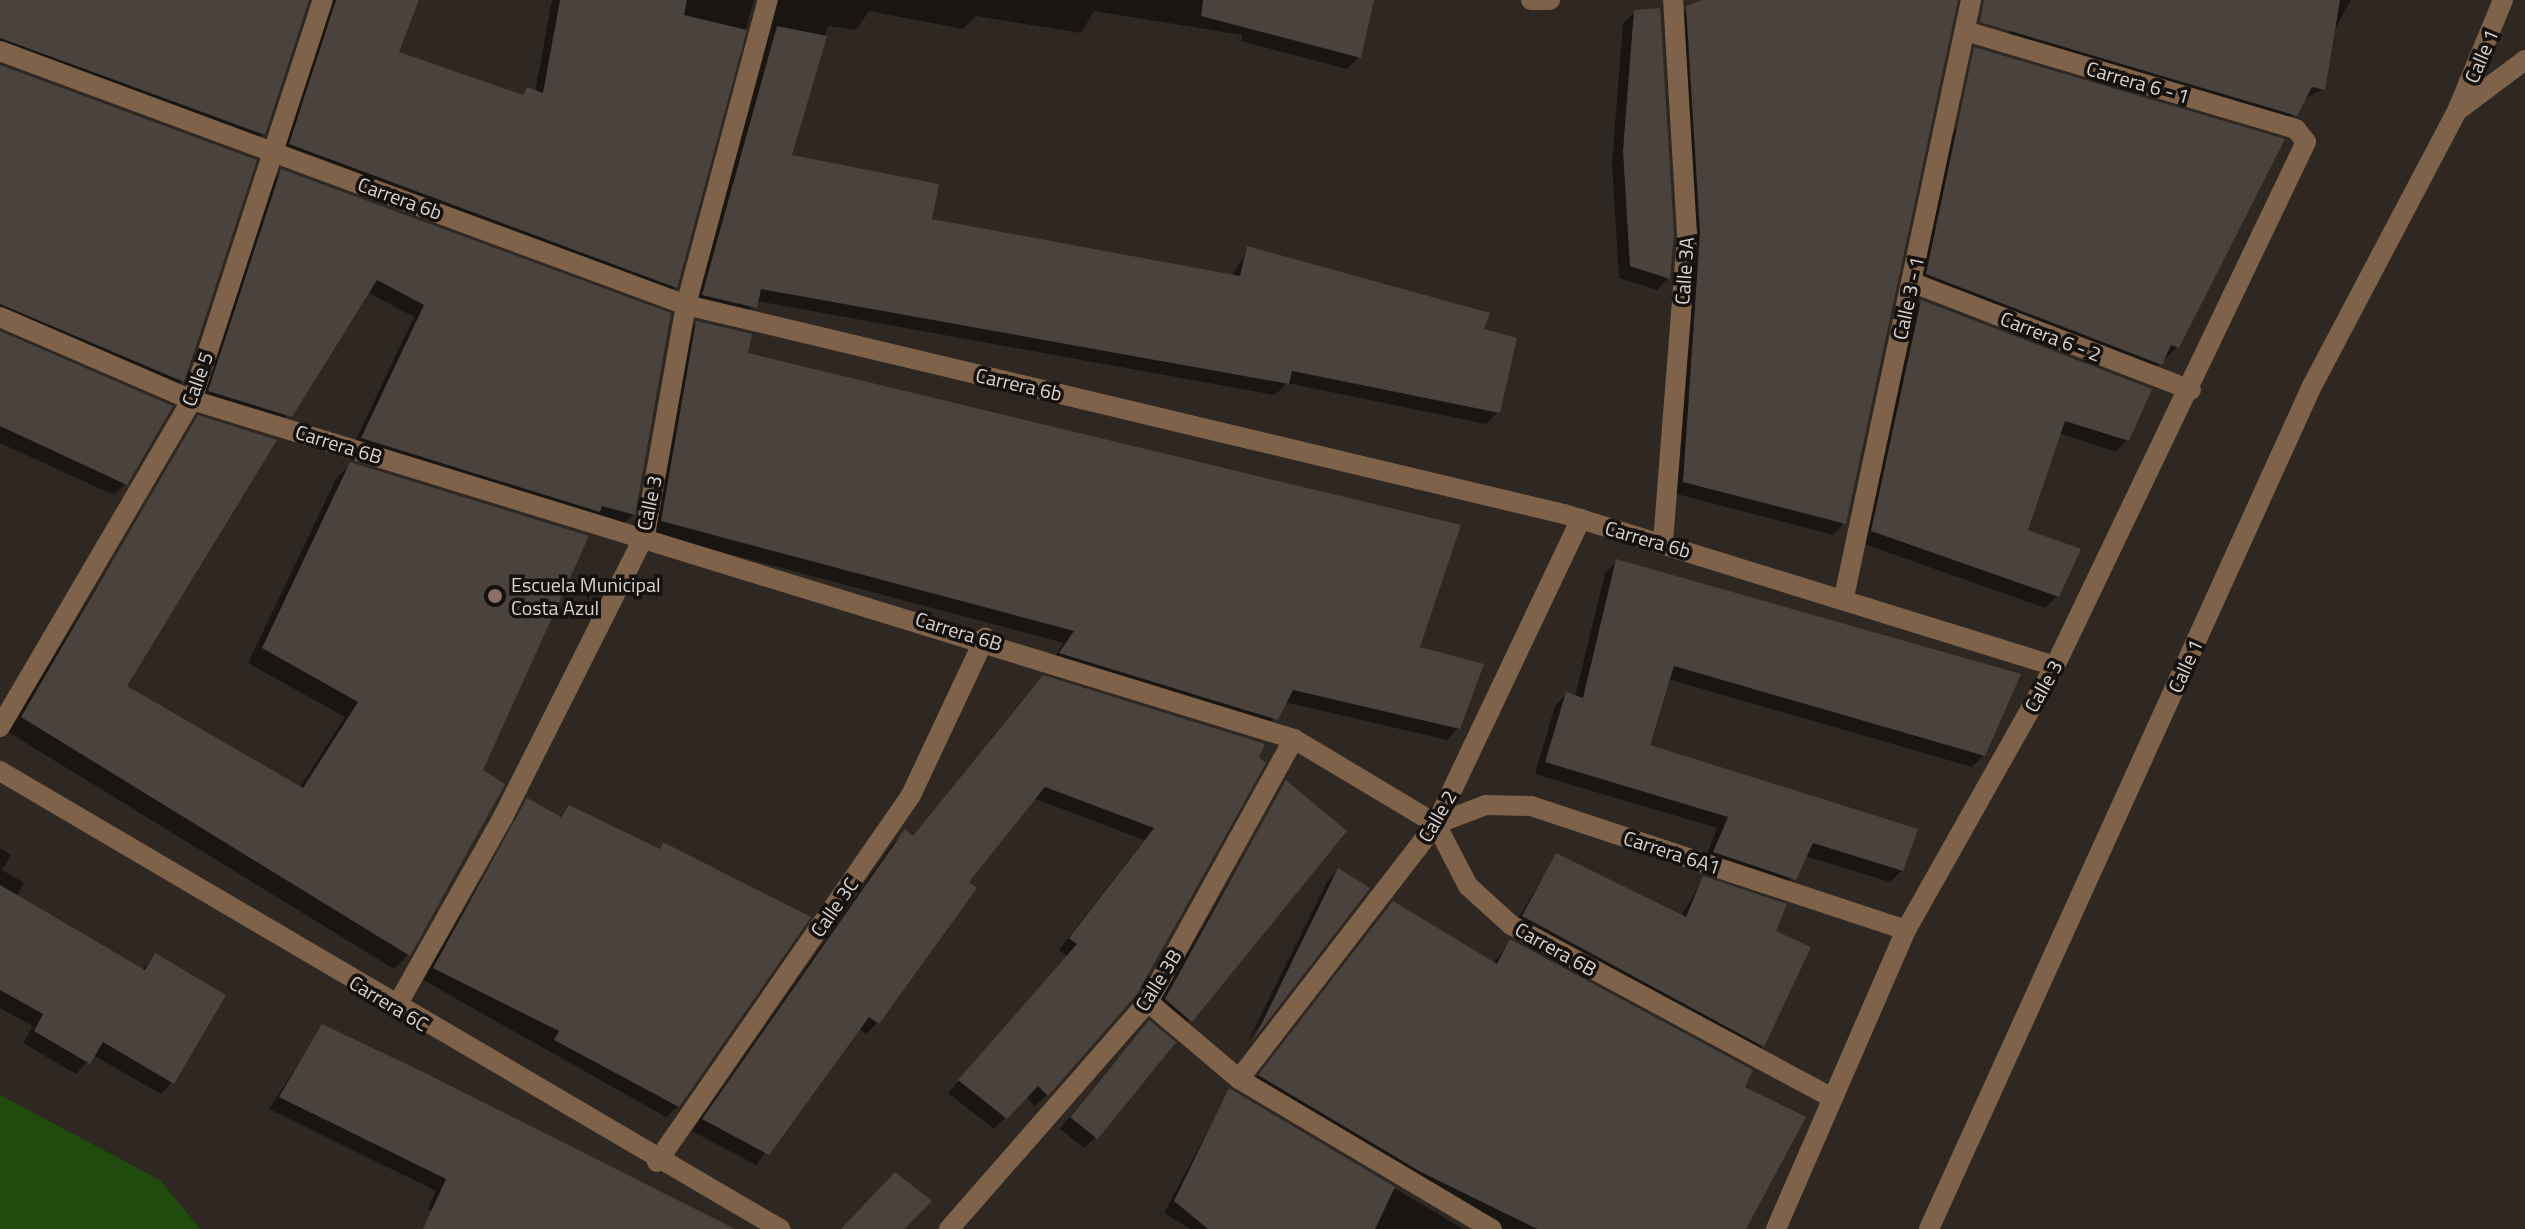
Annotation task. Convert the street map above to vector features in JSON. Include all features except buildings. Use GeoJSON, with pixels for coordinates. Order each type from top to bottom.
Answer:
{"type":"FeatureCollection","features":[{"type":"Feature","properties":{"kind":"street","name":"Calle 5"},"geometry":{"type":"LineString","coordinates":[[0,727],[192,400],[271,150],[323,0]]}},
{"type":"Feature","properties":{"kind":"street","name":"Calle 3"},"geometry":{"type":"LineString","coordinates":[[396,1007],[503,817],[645,535],[686,305],[768,0]]}},
{"type":"Feature","properties":{"kind":"street"},"geometry":{"type":"LineString","coordinates":[[1531,0],[1550,0]]}},
{"type":"Feature","properties":{"kind":"street","name":"Calle 3A"},"geometry":{"type":"LineString","coordinates":[[1663,542],[1687,234],[1673,0]]}},
{"type":"Feature","properties":{"kind":"street","name":"Calle 3 - 1"},"geometry":{"type":"LineString","coordinates":[[1844,597],[1971,0]]}},
{"type":"Feature","properties":{"kind":"street","name":"Calle 1"},"geometry":{"type":"LineString","coordinates":[[1929,1229],[2312,386],[2457,111],[2503,0]]}},
{"type":"Feature","properties":{"kind":"street","name":"Carrera 6 - 1"},"geometry":{"type":"LineString","coordinates":[[1965,31],[2296,129],[2306,142]]}},
{"type":"Feature","properties":{"kind":"street","name":"Carrera 6b"},"geometry":{"type":"LineString","coordinates":[[0,51],[686,305],[1581,519],[1844,597],[2055,666]]}},
{"type":"Feature","properties":{"kind":"street","name":"Calle 1"},"geometry":{"type":"LineString","coordinates":[[2457,111],[2525,60]]}},
{"type":"Feature","properties":{"kind":"street","name":"Calle 3"},"geometry":{"type":"LineString","coordinates":[[1776,1229],[1906,930],[2055,666],[2191,390],[2306,142]]}},
{"type":"Feature","properties":{"kind":"street","name":"Carrera 6 - 2"},"geometry":{"type":"LineString","coordinates":[[1911,282],[2191,390]]}},
{"type":"Feature","properties":{"kind":"street","name":"Carrera 6B"},"geometry":{"type":"LineString","coordinates":[[0,317],[192,400],[985,638],[1294,739],[1436,824],[1468,886],[1511,925],[1832,1098]]}},
{"type":"Feature","properties":{"kind":"street","name":"Calle 2"},"geometry":{"type":"LineString","coordinates":[[1239,1079],[1436,824],[1581,519]]}},
{"type":"Feature","properties":{"kind":"street","name":"Calle 3C"},"geometry":{"type":"LineString","coordinates":[[657,1162],[911,795],[985,638]]}},
{"type":"Feature","properties":{"kind":"street","name":"Calle 3B"},"geometry":{"type":"LineString","coordinates":[[949,1229],[1148,1002],[1294,739]]}},
{"type":"Feature","properties":{"kind":"street","name":"Carrera 6C"},"geometry":{"type":"LineString","coordinates":[[0,771],[657,1162],[780,1229]]}},
{"type":"Feature","properties":{"kind":"street","name":"Carrera 6A1"},"geometry":{"type":"LineString","coordinates":[[1436,824],[1486,805],[1531,806],[1906,930]]}},
{"type":"Feature","properties":{"kind":"street"},"geometry":{"type":"LineString","coordinates":[[1148,1002],[1239,1079],[1492,1229]]}},
{"type":"Feature","properties":{"kind":"green space"},"geometry":{"type":"Polygon","coordinates":[[[0,1095],[160,1180],[200,1229],[0,1229],[0,1095]]]}},
{"type":"Feature","properties":{"kind":"place","name":"Escuela Municipal Costa Azul"},"geometry":{"type":"Point","coordinates":[495,596]}}]}
